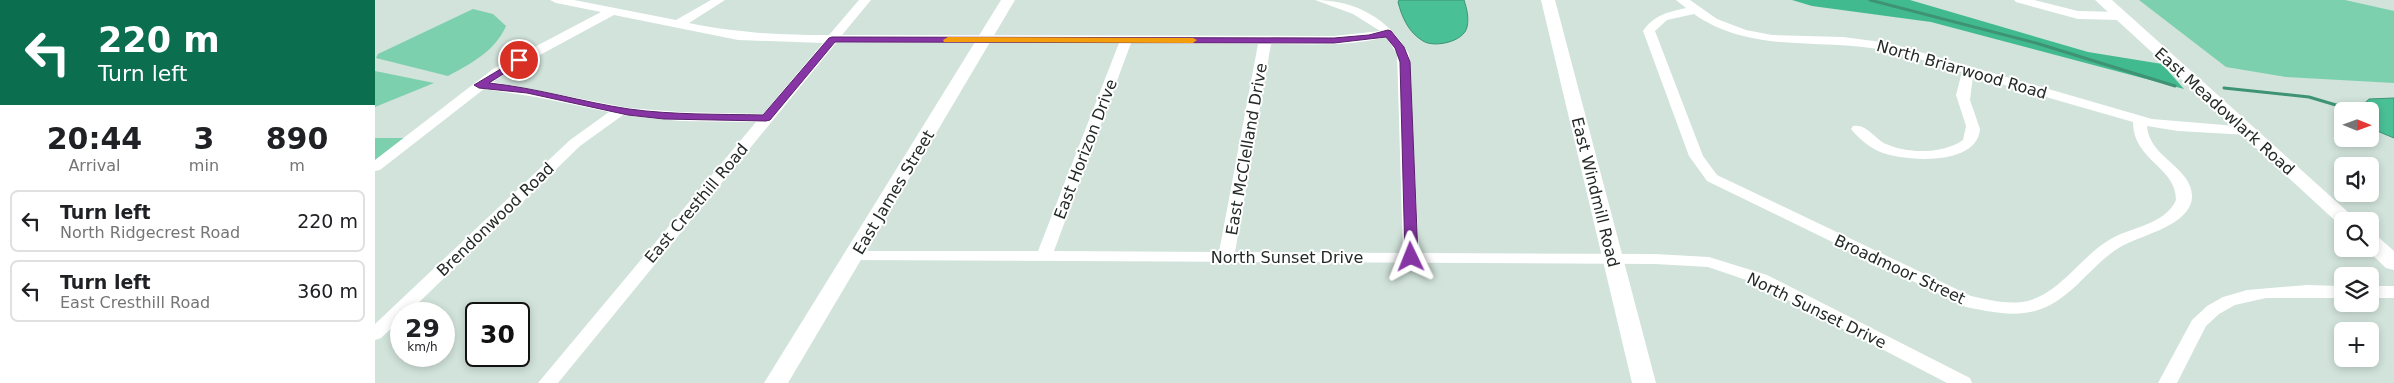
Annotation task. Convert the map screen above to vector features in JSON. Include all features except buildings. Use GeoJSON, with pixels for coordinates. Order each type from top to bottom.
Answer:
{"type":"FeatureCollection","features":[{"type":"Feature","properties":{"kind":"main road","name":"East Meadowlark Road"},"geometry":{"type":"LineString","coordinates":[[2103,0],[2338,212]]}},
{"type":"Feature","properties":{"kind":"main road"},"geometry":{"type":"LineString","coordinates":[[2379,249],[2394,263]]}},
{"type":"Feature","properties":{"kind":"street"},"geometry":{"type":"LineString","coordinates":[[559,0],[753,38],[832,40],[1349,40],[1388,33]]}},
{"type":"Feature","properties":{"kind":"street"},"geometry":{"type":"LineString","coordinates":[[678,24],[719,0]]}},
{"type":"Feature","properties":{"kind":"street","name":"East Cresthill Road"},"geometry":{"type":"LineString","coordinates":[[547,383],[865,0]]}},
{"type":"Feature","properties":{"kind":"street","name":"East James Street"},"geometry":{"type":"LineString","coordinates":[[776,383],[1008,0]]}},
{"type":"Feature","properties":{"kind":"street"},"geometry":{"type":"LineString","coordinates":[[1321,0],[1356,11],[1380,25],[1400,47],[1405,62],[1411,257]]}},
{"type":"Feature","properties":{"kind":"street","name":"East Windmill Road"},"geometry":{"type":"LineString","coordinates":[[1548,0],[1645,383]]}},
{"type":"Feature","properties":{"kind":"street","name":"North Briarwood Road"},"geometry":{"type":"LineString","coordinates":[[1682,0],[1720,25],[1758,37],[1873,44],[2140,120],[2178,127],[2248,131]]}},
{"type":"Feature","properties":{"kind":"street"},"geometry":{"type":"LineString","coordinates":[[2020,0],[2077,14],[2120,16]]}},
{"type":"Feature","properties":{"kind":"street","name":"Broadmoor Street"},"geometry":{"type":"LineString","coordinates":[[1696,10],[1661,19],[1652,25],[1649,32],[1693,149],[1705,170],[1725,186],[1966,301],[1998,307],[2017,308],[2046,301],[2100,252],[2129,235],[2168,219],[2177,212],[2184,198],[2182,188],[2142,140],[2140,120]]}},
{"type":"Feature","properties":{"kind":"street"},"geometry":{"type":"LineString","coordinates":[[375,167],[479,85],[519,60],[613,11]]}},
{"type":"Feature","properties":{"kind":"street","name":"East Horizon Drive"},"geometry":{"type":"LineString","coordinates":[[1044,257],[1126,40]]}},
{"type":"Feature","properties":{"kind":"street","name":"East McClelland Drive"},"geometry":{"type":"LineString","coordinates":[[1227,257],[1265,40]]}},
{"type":"Feature","properties":{"kind":"street"},"geometry":{"type":"LineString","coordinates":[[1858,129],[1871,141],[1885,149],[1897,152],[1933,154],[1967,145],[1973,132],[1973,124],[1963,98],[1963,88],[1969,70]]}},
{"type":"Feature","properties":{"kind":"street"},"geometry":{"type":"LineString","coordinates":[[479,85],[527,90],[621,110],[697,118],[766,118]]}},
{"type":"Feature","properties":{"kind":"street","name":"Brendonwood Road"},"geometry":{"type":"LineString","coordinates":[[375,334],[575,143],[621,110]]}},
{"type":"Feature","properties":{"kind":"street","name":"North Sunset Drive"},"geometry":{"type":"LineString","coordinates":[[854,256],[1411,257],[1655,259],[1709,262],[1761,279],[1963,383]]}},
{"type":"Feature","properties":{"kind":"street"},"geometry":{"type":"LineString","coordinates":[[2167,383],[2177,369],[2200,322],[2218,304],[2261,293],[2299,289],[2334,291]]}},
{"type":"Feature","properties":{"kind":"street"},"geometry":{"type":"LineString","coordinates":[[2379,292],[2394,292]]}},
{"type":"Feature","properties":{"kind":"shaded area"},"geometry":{"type":"Polygon","coordinates":[[[1399,0],[1464,0],[1468,20],[1465,32],[1455,40],[1441,44],[1423,41],[1406,24],[1401,13],[1399,0]]]}},
{"type":"Feature","properties":{"kind":"shaded area"},"geometry":{"type":"Polygon","coordinates":[[[1792,0],[1910,0],[2088,52],[2162,64],[2184,89],[1931,22],[1812,6],[1792,0]]]}},
{"type":"Feature","properties":{"kind":"shaded area"},"geometry":{"type":"Polygon","coordinates":[[[2139,0],[2345,0],[2394,11],[2394,83],[2286,77],[2226,67],[2139,0]]]}},
{"type":"Feature","properties":{"kind":"shaded area"},"geometry":{"type":"Polygon","coordinates":[[[473,9],[493,14],[506,26],[496,43],[482,56],[448,76],[376,58],[378,54],[473,9]]]}},
{"type":"Feature","properties":{"kind":"shaded area"},"geometry":{"type":"Polygon","coordinates":[[[375,71],[434,83],[375,107],[375,71]]]}},
{"type":"Feature","properties":{"kind":"shaded area"},"geometry":{"type":"Polygon","coordinates":[[[2394,98],[2394,138],[2379,132],[2379,102],[2366,102],[2369,99],[2394,98]]]}},
{"type":"Feature","properties":{"kind":"shaded area"},"geometry":{"type":"Polygon","coordinates":[[[375,138],[412,138],[375,167],[375,138]]]}},
{"type":"Feature","properties":{"kind":"waterway"},"geometry":{"type":"LineString","coordinates":[[1870,0],[2036,43],[2175,86]]}},
{"type":"Feature","properties":{"kind":"waterway"},"geometry":{"type":"LineString","coordinates":[[2224,88],[2309,97],[2334,104]]}},
{"type":"Feature","properties":{"kind":"slow traffic"},"geometry":{"type":"LineString","coordinates":[[948,40],[1193,40]]}},
{"type":"Feature","properties":{"kind":"route"},"geometry":{"type":"LineString","coordinates":[[519,60],[479,85],[527,90],[628,112],[664,116],[766,118],[832,40],[1334,40],[1369,38],[1388,33],[1400,47],[1405,62],[1411,257]]}}]}
